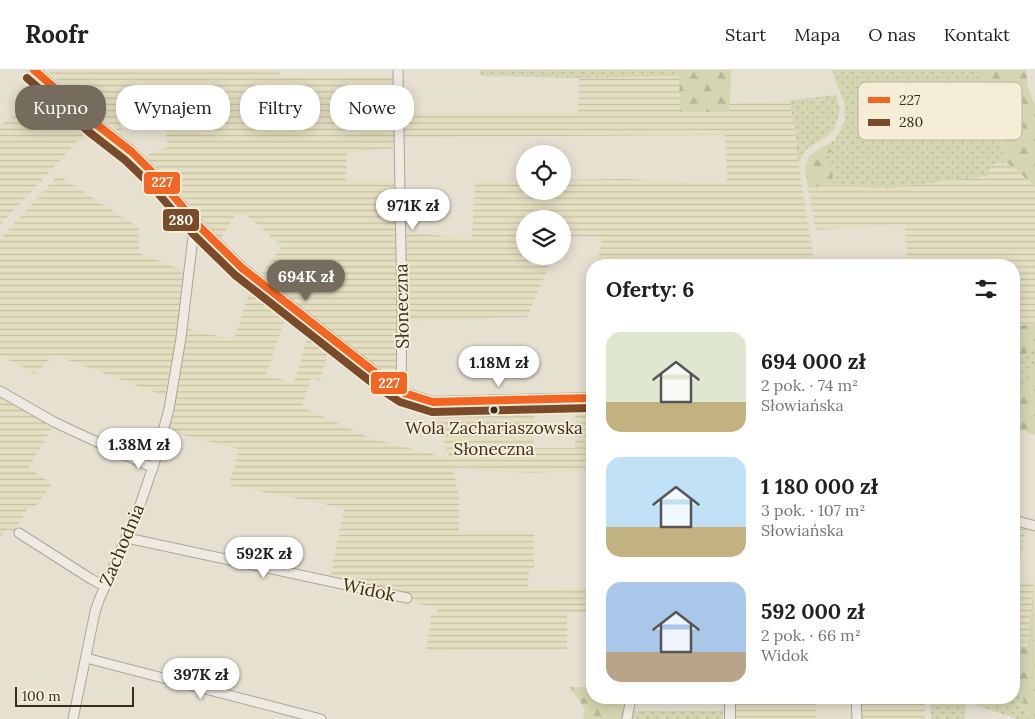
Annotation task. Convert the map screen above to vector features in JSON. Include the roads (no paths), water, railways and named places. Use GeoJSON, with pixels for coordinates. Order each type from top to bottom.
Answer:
{"type":"FeatureCollection","features":[{"type":"Feature","properties":{"kind":"street"},"geometry":{"type":"LineString","coordinates":[[34,70],[158,176],[200,226],[242,268],[401,391],[433,402],[586,398]]}},
{"type":"Feature","properties":{"kind":"street","name":"Słoneczna"},"geometry":{"type":"LineString","coordinates":[[398,70],[402,316],[401,391]]}},
{"type":"Feature","properties":{"kind":"street","name":"Zachodnia"},"geometry":{"type":"LineString","coordinates":[[73,719],[95,612],[104,586],[127,538],[153,468],[169,410],[193,237],[200,226]]}},
{"type":"Feature","properties":{"kind":"street"},"geometry":{"type":"LineString","coordinates":[[0,391],[54,422],[153,468]]}},
{"type":"Feature","properties":{"kind":"street"},"geometry":{"type":"LineString","coordinates":[[1020,522],[1035,526]]}},
{"type":"Feature","properties":{"kind":"street"},"geometry":{"type":"LineString","coordinates":[[19,533],[104,586]]}},
{"type":"Feature","properties":{"kind":"street","name":"Widok"},"geometry":{"type":"LineString","coordinates":[[127,538],[407,598]]}},
{"type":"Feature","properties":{"kind":"street"},"geometry":{"type":"LineString","coordinates":[[86,658],[321,719]]}},
{"type":"Feature","properties":{"kind":"street"},"geometry":{"type":"LineString","coordinates":[[627,719],[630,704]]}},
{"type":"Feature","properties":{"kind":"street"},"geometry":{"type":"LineString","coordinates":[[730,704],[730,719]]}},
{"type":"Feature","properties":{"kind":"street"},"geometry":{"type":"LineString","coordinates":[[856,704],[856,719]]}},
{"type":"Feature","properties":{"kind":"place","name":"Wola Zachariaszowska Słoneczna"},"geometry":{"type":"Point","coordinates":[494,410]}}]}
